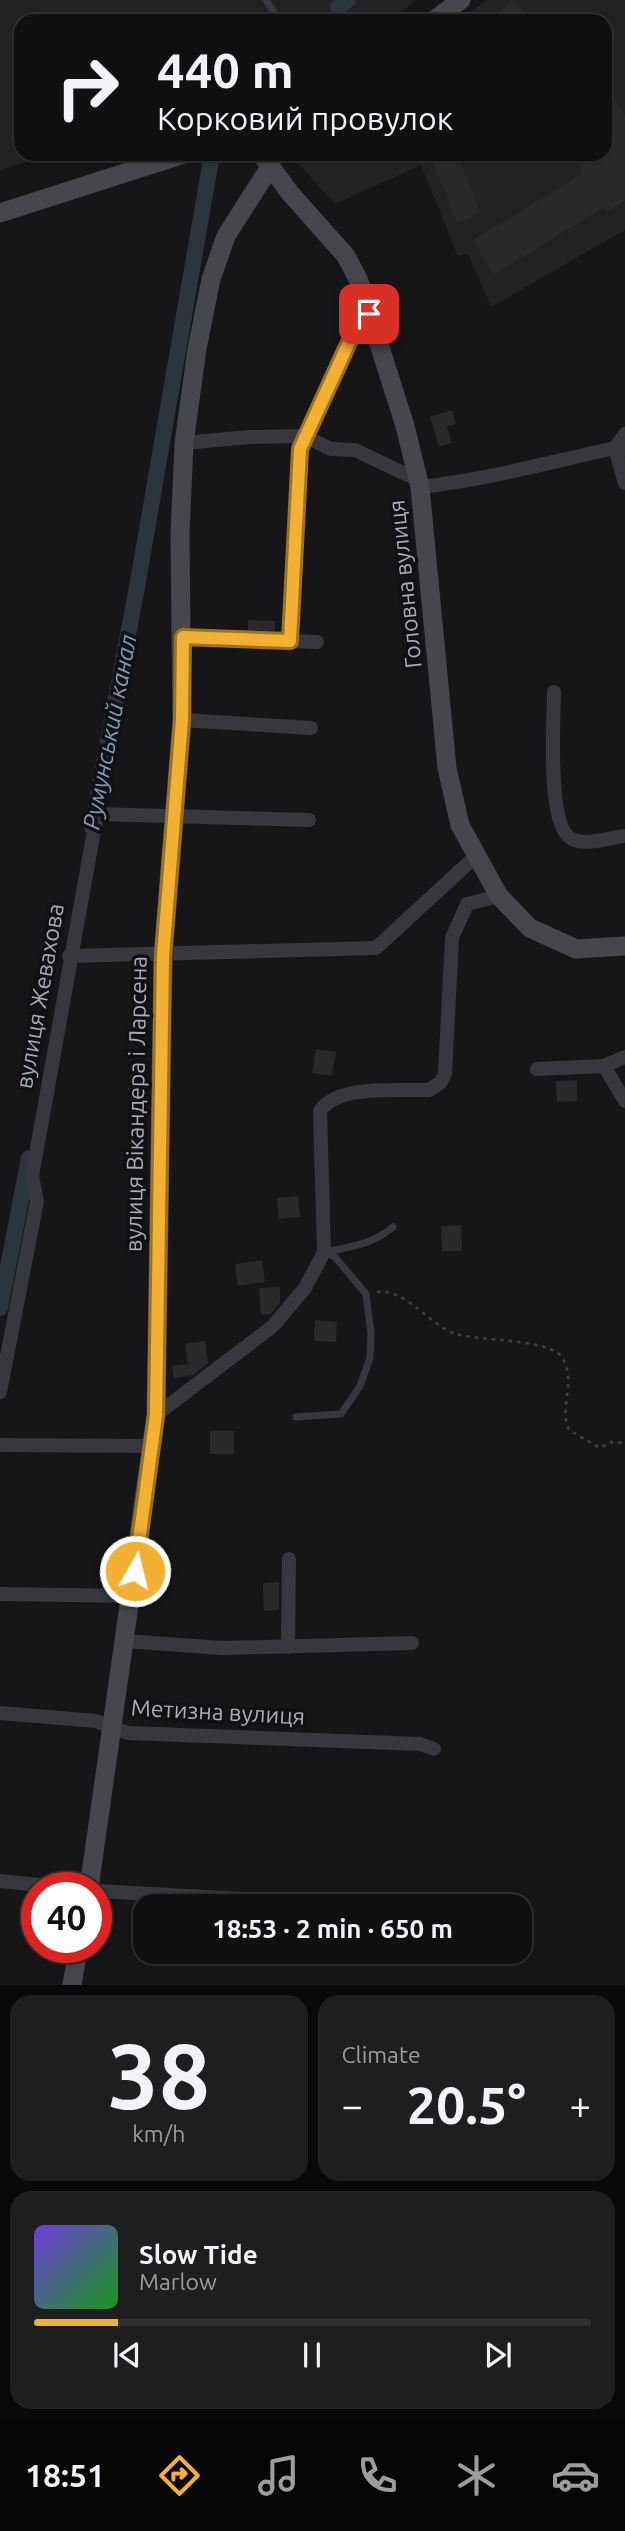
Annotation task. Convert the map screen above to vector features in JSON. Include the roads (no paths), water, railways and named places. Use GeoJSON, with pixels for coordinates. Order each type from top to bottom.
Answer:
{"type":"FeatureCollection","features":[{"type":"Feature","properties":{"kind":"street"},"geometry":{"type":"LineString","coordinates":[[442,14],[461,0]]}},
{"type":"Feature","properties":{"kind":"street"},"geometry":{"type":"LineString","coordinates":[[0,213],[162,161]]}},
{"type":"Feature","properties":{"kind":"street","name":"вулиця Вікандера і Ларсена"},"geometry":{"type":"LineString","coordinates":[[91,1872],[156,1415],[163,956],[172,816],[182,720],[180,535],[184,443],[197,349],[211,279],[226,236],[265,161]]}},
{"type":"Feature","properties":{"kind":"street","name":"Головна вулиця"},"geometry":{"type":"LineString","coordinates":[[267,161],[346,256],[359,281],[419,484],[447,768],[460,825],[499,896],[530,928],[576,948],[625,946]]}},
{"type":"Feature","properties":{"kind":"street"},"geometry":{"type":"LineString","coordinates":[[290,641],[300,449],[356,327],[369,314]]}},
{"type":"Feature","properties":{"kind":"street"},"geometry":{"type":"LineString","coordinates":[[625,434],[620,449],[625,483]]}},
{"type":"Feature","properties":{"kind":"street"},"geometry":{"type":"LineString","coordinates":[[184,443],[249,437],[304,436],[331,449],[355,450],[419,484],[476,481],[510,470],[620,449]]}},
{"type":"Feature","properties":{"kind":"street"},"geometry":{"type":"LineString","coordinates":[[183,637],[317,642]]}},
{"type":"Feature","properties":{"kind":"street"},"geometry":{"type":"LineString","coordinates":[[554,692],[555,796],[564,833],[571,839],[584,842],[625,836]]}},
{"type":"Feature","properties":{"kind":"street"},"geometry":{"type":"LineString","coordinates":[[182,720],[311,728]]}},
{"type":"Feature","properties":{"kind":"street","name":"вулиця Жевахова"},"geometry":{"type":"LineString","coordinates":[[0,1392],[37,1201],[32,1176],[69,956],[97,814],[172,816]]}},
{"type":"Feature","properties":{"kind":"street"},"geometry":{"type":"LineString","coordinates":[[172,816],[309,820]]}},
{"type":"Feature","properties":{"kind":"street"},"geometry":{"type":"LineString","coordinates":[[69,956],[163,956],[376,948],[476,856]]}},
{"type":"Feature","properties":{"kind":"street"},"geometry":{"type":"LineString","coordinates":[[156,1415],[273,1326],[305,1287],[324,1252],[320,1111],[327,1101],[342,1094],[429,1090],[440,1083],[445,1074],[452,938],[467,904],[499,896]]}},
{"type":"Feature","properties":{"kind":"street"},"geometry":{"type":"LineString","coordinates":[[537,1069],[604,1066],[625,1057]]}},
{"type":"Feature","properties":{"kind":"street"},"geometry":{"type":"LineString","coordinates":[[604,1066],[625,1101]]}},
{"type":"Feature","properties":{"kind":"street"},"geometry":{"type":"LineString","coordinates":[[0,1446],[152,1446]]}},
{"type":"Feature","properties":{"kind":"street"},"geometry":{"type":"LineString","coordinates":[[288,1647],[289,1559]]}},
{"type":"Feature","properties":{"kind":"street"},"geometry":{"type":"LineString","coordinates":[[0,1594],[132,1596]]}},
{"type":"Feature","properties":{"kind":"street"},"geometry":{"type":"LineString","coordinates":[[125,1641],[222,1648],[412,1643]]}},
{"type":"Feature","properties":{"kind":"street","name":"Метизна вулиця"},"geometry":{"type":"LineString","coordinates":[[0,1713],[96,1721],[128,1733],[420,1744],[434,1749]]}},
{"type":"Feature","properties":{"kind":"street"},"geometry":{"type":"LineString","coordinates":[[0,1881],[21,1883]]}},
{"type":"Feature","properties":{"kind":"street"},"geometry":{"type":"LineString","coordinates":[[112,1892],[150,1894]]}},
{"type":"Feature","properties":{"kind":"street"},"geometry":{"type":"LineString","coordinates":[[72,1985],[76,1963]]}},
{"type":"Feature","properties":{"kind":"lane"},"geometry":{"type":"LineString","coordinates":[[324,1252],[379,1239],[393,1227]]}},
{"type":"Feature","properties":{"kind":"lane"},"geometry":{"type":"LineString","coordinates":[[296,1417],[341,1415],[360,1386],[370,1358],[366,1294],[335,1257],[324,1252]]}},
{"type":"Feature","properties":{"kind":"waterway","name":"Румунський канал"},"geometry":{"type":"LineString","coordinates":[[338,7],[348,0]]}},
{"type":"Feature","properties":{"kind":"waterway","name":"Румунський канал"},"geometry":{"type":"LineString","coordinates":[[92,827],[137,587],[211,161]]}},
{"type":"Feature","properties":{"kind":"waterway","name":"Румунський канал"},"geometry":{"type":"LineString","coordinates":[[0,1308],[29,1158]]}}]}
